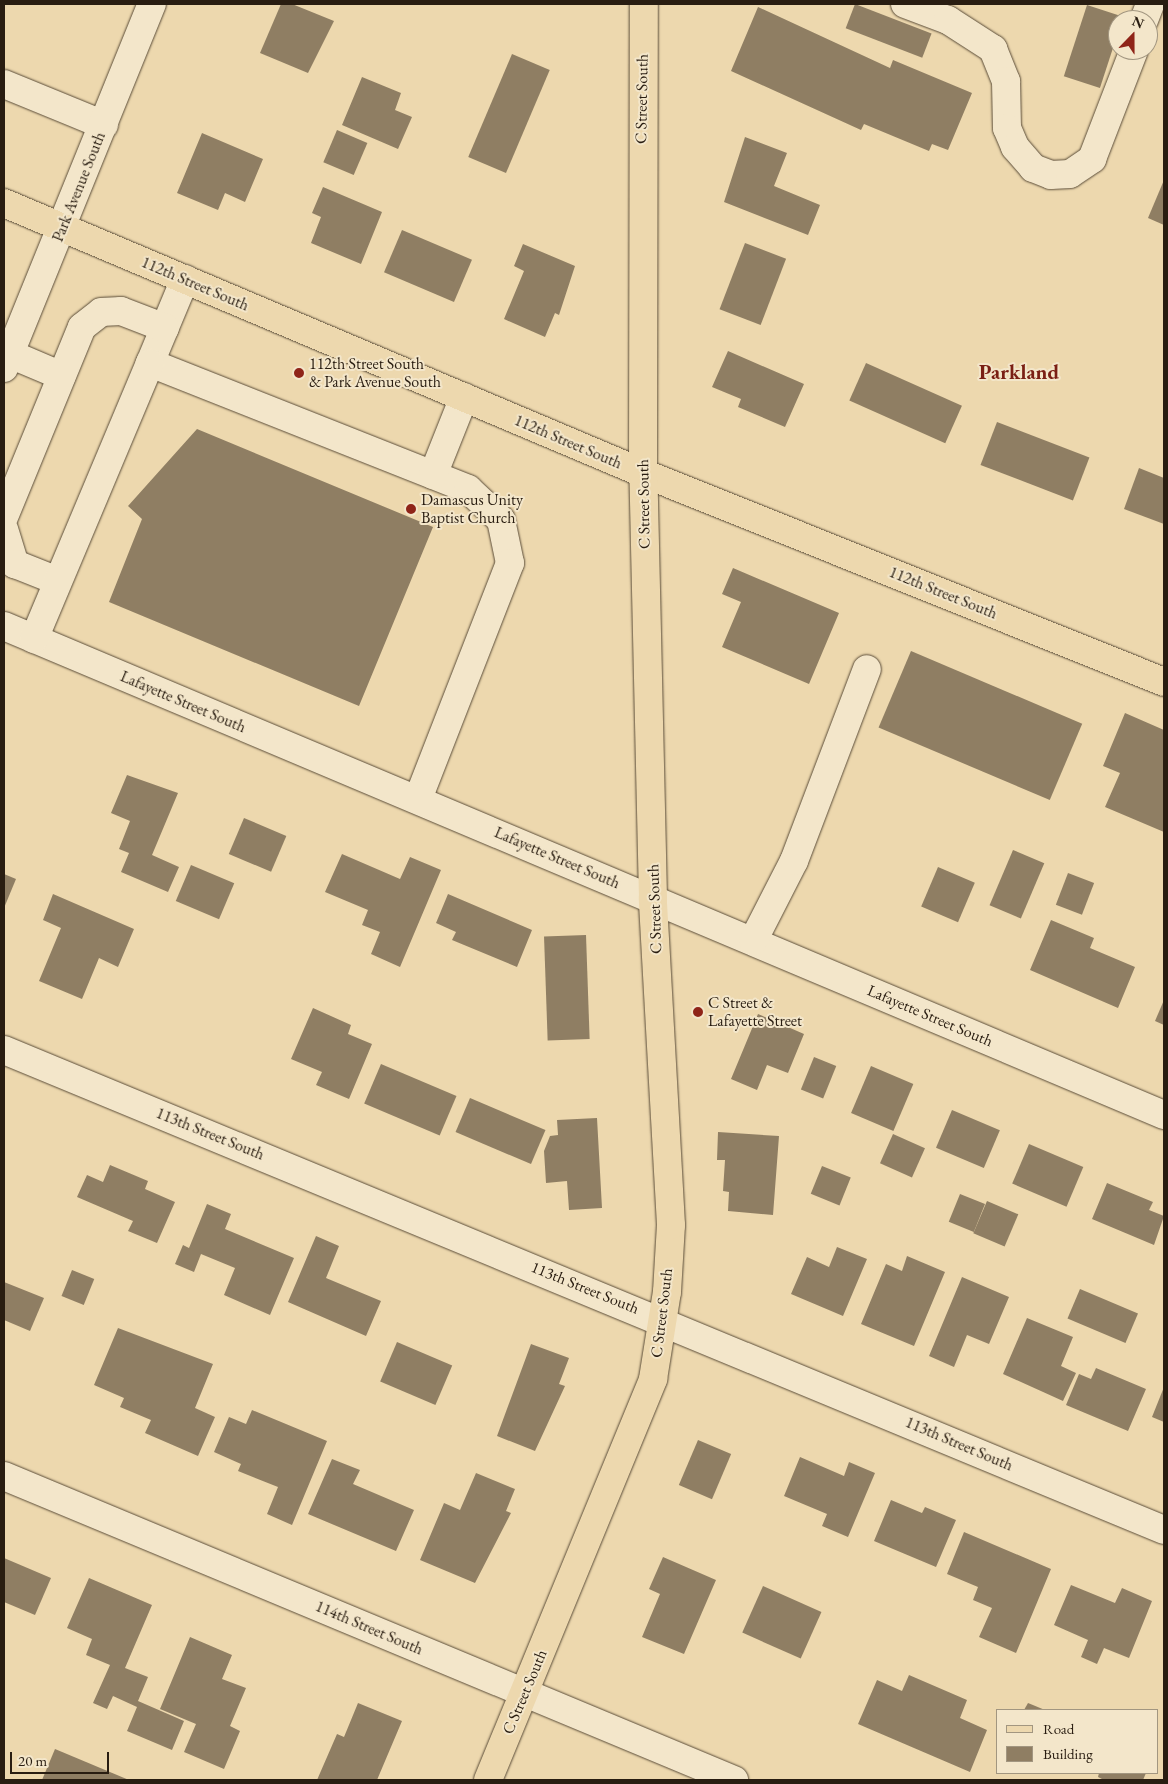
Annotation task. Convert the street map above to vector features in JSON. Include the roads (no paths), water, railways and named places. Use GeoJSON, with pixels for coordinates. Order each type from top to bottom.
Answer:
{"type":"FeatureCollection","features":[{"type":"Feature","properties":{"kind":"main road","name":"C Street South"},"geometry":{"type":"LineString","coordinates":[[488,1780],[653,1379],[663,1319],[671,1225],[654,898],[643,473],[644,4]]}},
{"type":"Feature","properties":{"kind":"main road","name":"112th Street South"},"geometry":{"type":"LineString","coordinates":[[4,203],[643,473],[1164,682]]}},
{"type":"Feature","properties":{"kind":"street","name":"Park Avenue South"},"geometry":{"type":"LineString","coordinates":[[6,364],[63,228],[152,4]]}},
{"type":"Feature","properties":{"kind":"street"},"geometry":{"type":"LineString","coordinates":[[905,4],[948,20],[994,49],[1006,80],[1007,128],[1015,147],[1033,168],[1051,175],[1070,174],[1092,159],[1130,60]]}},
{"type":"Feature","properties":{"kind":"street"},"geometry":{"type":"LineString","coordinates":[[4,84],[104,125]]}},
{"type":"Feature","properties":{"kind":"street"},"geometry":{"type":"LineString","coordinates":[[34,639],[185,279]]}},
{"type":"Feature","properties":{"kind":"street"},"geometry":{"type":"LineString","coordinates":[[4,517],[9,484],[62,376],[82,327],[101,312],[121,310],[165,328]]}},
{"type":"Feature","properties":{"kind":"street"},"geometry":{"type":"LineString","coordinates":[[150,363],[468,489],[502,520],[510,563],[418,799]]}},
{"type":"Feature","properties":{"kind":"street"},"geometry":{"type":"LineString","coordinates":[[6,364],[62,376]]}},
{"type":"Feature","properties":{"kind":"street"},"geometry":{"type":"LineString","coordinates":[[433,475],[464,397]]}},
{"type":"Feature","properties":{"kind":"street"},"geometry":{"type":"LineString","coordinates":[[4,529],[15,564],[58,581]]}},
{"type":"Feature","properties":{"kind":"street","name":"Lafayette Street South"},"geometry":{"type":"LineString","coordinates":[[4,626],[654,898],[1164,1115]]}},
{"type":"Feature","properties":{"kind":"street"},"geometry":{"type":"LineString","coordinates":[[753,941],[794,861],[867,669]]}},
{"type":"Feature","properties":{"kind":"street","name":"113th Street South"},"geometry":{"type":"LineString","coordinates":[[4,1050],[663,1319],[1164,1530]]}},
{"type":"Feature","properties":{"kind":"street","name":"114th Street South"},"geometry":{"type":"LineString","coordinates":[[4,1476],[734,1780]]}},
{"type":"Feature","properties":{"kind":"place","name":"112th Street South & Park Avenue South"},"geometry":{"type":"Point","coordinates":[299,373]}},
{"type":"Feature","properties":{"kind":"place","name":"Damascus Unity Baptist Church"},"geometry":{"type":"Point","coordinates":[411,509]}},
{"type":"Feature","properties":{"kind":"place","name":"C Street & Lafayette Street"},"geometry":{"type":"Point","coordinates":[698,1012]}},
{"type":"Feature","properties":{"kind":"district","name":"Parkland"},"geometry":{"type":"Point","coordinates":[1019,372]}}]}
